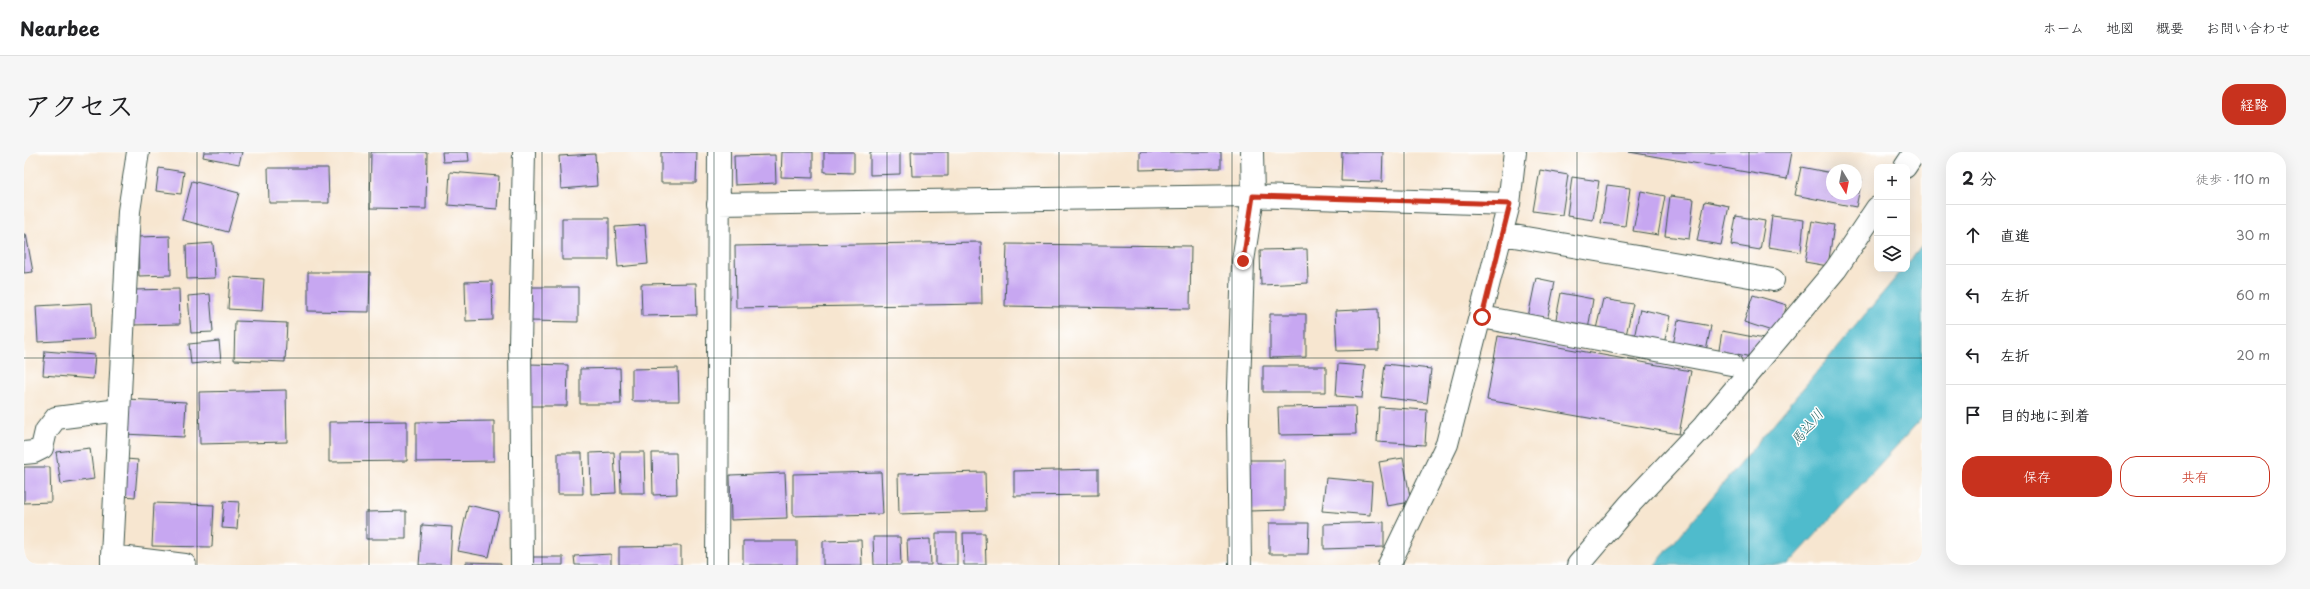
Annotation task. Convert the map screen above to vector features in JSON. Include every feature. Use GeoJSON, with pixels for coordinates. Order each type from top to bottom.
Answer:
{"type":"FeatureCollection","features":[{"type":"Feature","properties":{"kind":"street"},"geometry":{"type":"LineString","coordinates":[[138,152],[129,211],[112,561],[185,565]]}},
{"type":"Feature","properties":{"kind":"street"},"geometry":{"type":"LineString","coordinates":[[522,565],[520,345],[524,152]]}},
{"type":"Feature","properties":{"kind":"street"},"geometry":{"type":"LineString","coordinates":[[717,565],[719,152]]}},
{"type":"Feature","properties":{"kind":"street"},"geometry":{"type":"LineString","coordinates":[[1240,565],[1238,419],[1243,261],[1253,196],[1252,152]]}},
{"type":"Feature","properties":{"kind":"street"},"geometry":{"type":"LineString","coordinates":[[1389,565],[1447,444],[1482,317],[1510,204],[1515,152]]}},
{"type":"Feature","properties":{"kind":"street"},"geometry":{"type":"LineString","coordinates":[[1907,164],[1915,152]]}},
{"type":"Feature","properties":{"kind":"street"},"geometry":{"type":"LineString","coordinates":[[718,204],[1253,196],[1510,204]]}},
{"type":"Feature","properties":{"kind":"street"},"geometry":{"type":"LineString","coordinates":[[1578,565],[1629,505],[1703,427],[1780,336],[1836,269],[1874,212]]}},
{"type":"Feature","properties":{"kind":"street"},"geometry":{"type":"LineString","coordinates":[[1502,234],[1773,280]]}},
{"type":"Feature","properties":{"kind":"street"},"geometry":{"type":"LineString","coordinates":[[1482,317],[1731,364]]}},
{"type":"Feature","properties":{"kind":"street"},"geometry":{"type":"LineString","coordinates":[[24,453],[34,452],[42,448],[46,431],[56,418],[119,410]]}},
{"type":"Feature","properties":{"kind":"water","name":"馬込川"},"geometry":{"type":"Polygon","coordinates":[[[1922,246],[1922,418],[1788,565],[1655,565],[1900,272],[1910,272],[1910,260],[1922,246]]]}},
{"type":"Feature","properties":{"kind":"building"},"geometry":{"type":"Polygon","coordinates":[[[204,152],[242,152],[239,164],[203,157],[204,152]]]}},
{"type":"Feature","properties":{"kind":"building"},"geometry":{"type":"Polygon","coordinates":[[[371,152],[427,152],[426,209],[370,208],[371,152]]]}},
{"type":"Feature","properties":{"kind":"building"},"geometry":{"type":"Polygon","coordinates":[[[442,152],[468,152],[469,161],[443,162],[442,152]]]}},
{"type":"Feature","properties":{"kind":"building"},"geometry":{"type":"Polygon","coordinates":[[[661,152],[697,152],[696,183],[661,183],[661,152]]]}},
{"type":"Feature","properties":{"kind":"building"},"geometry":{"type":"Polygon","coordinates":[[[782,152],[813,152],[813,178],[781,177],[782,152]]]}},
{"type":"Feature","properties":{"kind":"building"},"geometry":{"type":"Polygon","coordinates":[[[824,152],[854,152],[854,173],[824,172],[824,152]]]}},
{"type":"Feature","properties":{"kind":"building"},"geometry":{"type":"Polygon","coordinates":[[[870,152],[900,152],[900,174],[870,175],[870,152]]]}},
{"type":"Feature","properties":{"kind":"building"},"geometry":{"type":"Polygon","coordinates":[[[911,152],[948,152],[948,176],[912,176],[911,152]]]}},
{"type":"Feature","properties":{"kind":"building"},"geometry":{"type":"Polygon","coordinates":[[[1140,152],[1221,152],[1221,168],[1140,170],[1140,152]]]}},
{"type":"Feature","properties":{"kind":"building"},"geometry":{"type":"Polygon","coordinates":[[[1342,152],[1383,152],[1382,182],[1341,181],[1342,152]]]}},
{"type":"Feature","properties":{"kind":"building"},"geometry":{"type":"Polygon","coordinates":[[[1629,152],[1792,152],[1787,179],[1629,152]]]}},
{"type":"Feature","properties":{"kind":"building"},"geometry":{"type":"Polygon","coordinates":[[[595,154],[597,186],[561,189],[559,156],[595,154]]]}},
{"type":"Feature","properties":{"kind":"building"},"geometry":{"type":"Polygon","coordinates":[[[775,155],[776,183],[735,185],[734,156],[775,155]]]}},
{"type":"Feature","properties":{"kind":"building"},"geometry":{"type":"Polygon","coordinates":[[[1801,167],[1826,172],[1826,200],[1858,200],[1856,207],[1795,195],[1801,167]]]}},
{"type":"Feature","properties":{"kind":"building"},"geometry":{"type":"Polygon","coordinates":[[[159,168],[184,172],[181,194],[156,191],[159,168]]]}},
{"type":"Feature","properties":{"kind":"building"},"geometry":{"type":"Polygon","coordinates":[[[268,168],[328,168],[329,203],[269,203],[268,168]]]}},
{"type":"Feature","properties":{"kind":"building"},"geometry":{"type":"Polygon","coordinates":[[[1540,170],[1568,175],[1562,215],[1533,211],[1540,170]]]}},
{"type":"Feature","properties":{"kind":"building"},"geometry":{"type":"Polygon","coordinates":[[[450,172],[499,176],[497,209],[448,205],[450,172]]]}},
{"type":"Feature","properties":{"kind":"building"},"geometry":{"type":"Polygon","coordinates":[[[1572,177],[1599,181],[1593,220],[1567,216],[1572,177]]]}},
{"type":"Feature","properties":{"kind":"building"},"geometry":{"type":"Polygon","coordinates":[[[192,181],[239,193],[228,232],[182,220],[192,181]]]}},
{"type":"Feature","properties":{"kind":"building"},"geometry":{"type":"Polygon","coordinates":[[[1607,185],[1630,188],[1625,226],[1601,223],[1607,185]]]}},
{"type":"Feature","properties":{"kind":"building"},"geometry":{"type":"Polygon","coordinates":[[[1641,191],[1665,196],[1658,235],[1633,231],[1641,191]]]}},
{"type":"Feature","properties":{"kind":"building"},"geometry":{"type":"Polygon","coordinates":[[[1670,196],[1694,199],[1689,239],[1665,236],[1670,196]]]}},
{"type":"Feature","properties":{"kind":"building"},"geometry":{"type":"Polygon","coordinates":[[[1705,201],[1729,206],[1721,245],[1697,241],[1705,201]]]}},
{"type":"Feature","properties":{"kind":"building"},"geometry":{"type":"Polygon","coordinates":[[[1736,216],[1765,221],[1760,250],[1731,245],[1736,216]]]}},
{"type":"Feature","properties":{"kind":"building"},"geometry":{"type":"Polygon","coordinates":[[[1772,216],[1804,220],[1801,252],[1768,247],[1772,216]]]}},
{"type":"Feature","properties":{"kind":"building"},"geometry":{"type":"Polygon","coordinates":[[[562,218],[609,218],[609,260],[562,260],[562,218]]]}},
{"type":"Feature","properties":{"kind":"building"},"geometry":{"type":"Polygon","coordinates":[[[1812,221],[1834,225],[1828,266],[1805,262],[1812,221]]]}},
{"type":"Feature","properties":{"kind":"building"},"geometry":{"type":"Polygon","coordinates":[[[645,225],[648,264],[618,267],[615,227],[645,225]]]}},
{"type":"Feature","properties":{"kind":"building"},"geometry":{"type":"Polygon","coordinates":[[[24,234],[26,234],[33,272],[24,273],[24,234]]]}},
{"type":"Feature","properties":{"kind":"building"},"geometry":{"type":"Polygon","coordinates":[[[170,236],[171,275],[139,276],[138,237],[170,236]]]}},
{"type":"Feature","properties":{"kind":"building"},"geometry":{"type":"Polygon","coordinates":[[[981,242],[982,304],[736,308],[735,246],[981,242]]]}},
{"type":"Feature","properties":{"kind":"building"},"geometry":{"type":"Polygon","coordinates":[[[213,243],[215,278],[187,279],[186,245],[213,243]]]}},
{"type":"Feature","properties":{"kind":"building"},"geometry":{"type":"Polygon","coordinates":[[[1007,244],[1191,246],[1190,309],[1005,306],[1007,244]]]}},
{"type":"Feature","properties":{"kind":"building"},"geometry":{"type":"Polygon","coordinates":[[[1307,249],[1308,283],[1261,285],[1260,250],[1307,249]]]}},
{"type":"Feature","properties":{"kind":"building"},"geometry":{"type":"Polygon","coordinates":[[[308,272],[370,272],[369,312],[308,311],[308,272]]]}},
{"type":"Feature","properties":{"kind":"building"},"geometry":{"type":"Polygon","coordinates":[[[230,277],[264,279],[262,311],[228,309],[230,277]]]}},
{"type":"Feature","properties":{"kind":"building"},"geometry":{"type":"Polygon","coordinates":[[[1536,278],[1555,282],[1547,321],[1528,317],[1536,278]]]}},
{"type":"Feature","properties":{"kind":"building"},"geometry":{"type":"Polygon","coordinates":[[[492,281],[493,320],[466,321],[465,282],[492,281]]]}},
{"type":"Feature","properties":{"kind":"building"},"geometry":{"type":"Polygon","coordinates":[[[696,283],[697,315],[642,316],[641,284],[696,283]]]}},
{"type":"Feature","properties":{"kind":"building"},"geometry":{"type":"Polygon","coordinates":[[[529,287],[578,287],[578,322],[529,321],[529,287]]]}},
{"type":"Feature","properties":{"kind":"building"},"geometry":{"type":"Polygon","coordinates":[[[179,289],[180,324],[133,325],[132,290],[179,289]]]}},
{"type":"Feature","properties":{"kind":"building"},"geometry":{"type":"Polygon","coordinates":[[[1561,293],[1593,299],[1588,330],[1555,324],[1561,293]]]}},
{"type":"Feature","properties":{"kind":"building"},"geometry":{"type":"Polygon","coordinates":[[[210,294],[213,332],[191,333],[188,296],[210,294]]]}},
{"type":"Feature","properties":{"kind":"building"},"geometry":{"type":"Polygon","coordinates":[[[1753,295],[1787,305],[1778,333],[1744,322],[1753,295]]]}},
{"type":"Feature","properties":{"kind":"building"},"geometry":{"type":"Polygon","coordinates":[[[1603,299],[1633,304],[1626,335],[1596,329],[1603,299]]]}},
{"type":"Feature","properties":{"kind":"building"},"geometry":{"type":"Polygon","coordinates":[[[92,303],[94,339],[38,342],[36,306],[92,303]]]}},
{"type":"Feature","properties":{"kind":"building"},"geometry":{"type":"Polygon","coordinates":[[[1378,309],[1379,350],[1337,351],[1335,311],[1378,309]]]}},
{"type":"Feature","properties":{"kind":"building"},"geometry":{"type":"Polygon","coordinates":[[[1640,309],[1670,316],[1664,344],[1634,338],[1640,309]]]}},
{"type":"Feature","properties":{"kind":"building"},"geometry":{"type":"Polygon","coordinates":[[[1270,314],[1306,314],[1306,357],[1270,358],[1270,314]]]}},
{"type":"Feature","properties":{"kind":"building"},"geometry":{"type":"Polygon","coordinates":[[[1678,320],[1711,326],[1706,351],[1673,345],[1678,320]]]}},
{"type":"Feature","properties":{"kind":"building"},"geometry":{"type":"Polygon","coordinates":[[[235,321],[287,323],[285,362],[234,360],[235,321]]]}},
{"type":"Feature","properties":{"kind":"building"},"geometry":{"type":"Polygon","coordinates":[[[1722,331],[1764,339],[1760,359],[1719,350],[1722,331]]]}},
{"type":"Feature","properties":{"kind":"building"},"geometry":{"type":"Polygon","coordinates":[[[1498,336],[1691,371],[1679,434],[1487,400],[1498,336]]]}},
{"type":"Feature","properties":{"kind":"building"},"geometry":{"type":"Polygon","coordinates":[[[219,341],[221,361],[191,364],[189,344],[219,341]]]}},
{"type":"Feature","properties":{"kind":"building"},"geometry":{"type":"Polygon","coordinates":[[[45,351],[95,355],[93,379],[43,375],[45,351]]]}},
{"type":"Feature","properties":{"kind":"building"},"geometry":{"type":"Polygon","coordinates":[[[529,364],[568,365],[567,406],[529,406],[529,364]]]}},
{"type":"Feature","properties":{"kind":"building"},"geometry":{"type":"Polygon","coordinates":[[[1338,364],[1365,366],[1362,398],[1336,396],[1338,364]]]}},
{"type":"Feature","properties":{"kind":"building"},"geometry":{"type":"Polygon","coordinates":[[[1385,364],[1431,369],[1427,403],[1381,397],[1385,364]]]}},
{"type":"Feature","properties":{"kind":"building"},"geometry":{"type":"Polygon","coordinates":[[[1263,366],[1326,366],[1326,392],[1263,392],[1263,366]]]}},
{"type":"Feature","properties":{"kind":"building"},"geometry":{"type":"Polygon","coordinates":[[[620,368],[621,404],[580,404],[580,369],[620,368]]]}},
{"type":"Feature","properties":{"kind":"building"},"geometry":{"type":"Polygon","coordinates":[[[678,368],[679,401],[632,401],[632,369],[678,368]]]}},
{"type":"Feature","properties":{"kind":"building"},"geometry":{"type":"Polygon","coordinates":[[[286,390],[287,442],[200,444],[199,392],[286,390]]]}},
{"type":"Feature","properties":{"kind":"building"},"geometry":{"type":"Polygon","coordinates":[[[126,399],[186,402],[184,437],[124,434],[126,399]]]}},
{"type":"Feature","properties":{"kind":"building"},"geometry":{"type":"Polygon","coordinates":[[[1355,406],[1356,434],[1279,435],[1278,407],[1355,406]]]}},
{"type":"Feature","properties":{"kind":"building"},"geometry":{"type":"Polygon","coordinates":[[[1379,407],[1427,410],[1425,445],[1377,442],[1379,407]]]}},
{"type":"Feature","properties":{"kind":"building"},"geometry":{"type":"Polygon","coordinates":[[[407,421],[407,461],[329,462],[329,422],[407,421]]]}},
{"type":"Feature","properties":{"kind":"building"},"geometry":{"type":"Polygon","coordinates":[[[494,421],[494,461],[416,462],[416,422],[494,421]]]}},
{"type":"Feature","properties":{"kind":"building"},"geometry":{"type":"Polygon","coordinates":[[[90,448],[94,479],[61,484],[56,452],[90,448]]]}},
{"type":"Feature","properties":{"kind":"building"},"geometry":{"type":"Polygon","coordinates":[[[614,452],[616,493],[591,494],[590,453],[614,452]]]}},
{"type":"Feature","properties":{"kind":"building"},"geometry":{"type":"Polygon","coordinates":[[[620,452],[644,452],[645,493],[621,493],[620,452]]]}},
{"type":"Feature","properties":{"kind":"building"},"geometry":{"type":"Polygon","coordinates":[[[558,453],[582,453],[583,494],[558,494],[558,453]]]}},
{"type":"Feature","properties":{"kind":"building"},"geometry":{"type":"Polygon","coordinates":[[[652,453],[676,453],[677,494],[653,495],[652,453]]]}},
{"type":"Feature","properties":{"kind":"building"},"geometry":{"type":"Polygon","coordinates":[[[1403,458],[1411,502],[1387,506],[1379,462],[1403,458]]]}},
{"type":"Feature","properties":{"kind":"building"},"geometry":{"type":"Polygon","coordinates":[[[126,459],[138,460],[135,497],[123,496],[126,459]]]}},
{"type":"Feature","properties":{"kind":"building"},"geometry":{"type":"Polygon","coordinates":[[[1249,460],[1285,460],[1285,510],[1249,511],[1249,460]]]}},
{"type":"Feature","properties":{"kind":"building"},"geometry":{"type":"Polygon","coordinates":[[[24,467],[50,467],[51,502],[24,503],[24,467]]]}},
{"type":"Feature","properties":{"kind":"building"},"geometry":{"type":"Polygon","coordinates":[[[1098,469],[1098,495],[1014,496],[1014,471],[1098,469]]]}},
{"type":"Feature","properties":{"kind":"building"},"geometry":{"type":"Polygon","coordinates":[[[881,472],[883,514],[793,516],[793,474],[881,472]]]}},
{"type":"Feature","properties":{"kind":"building"},"geometry":{"type":"Polygon","coordinates":[[[985,472],[986,511],[899,514],[898,474],[985,472]]]}},
{"type":"Feature","properties":{"kind":"building"},"geometry":{"type":"Polygon","coordinates":[[[785,473],[787,518],[731,520],[730,475],[785,473]]]}},
{"type":"Feature","properties":{"kind":"building"},"geometry":{"type":"Polygon","coordinates":[[[1326,478],[1372,482],[1370,515],[1322,511],[1326,478]]]}},
{"type":"Feature","properties":{"kind":"building"},"geometry":{"type":"Polygon","coordinates":[[[224,501],[239,502],[237,529],[222,528],[224,501]]]}},
{"type":"Feature","properties":{"kind":"building"},"geometry":{"type":"Polygon","coordinates":[[[154,503],[214,505],[212,547],[152,546],[154,503]]]}},
{"type":"Feature","properties":{"kind":"building"},"geometry":{"type":"Polygon","coordinates":[[[468,505],[499,512],[489,557],[458,551],[468,505]]]}},
{"type":"Feature","properties":{"kind":"building"},"geometry":{"type":"Polygon","coordinates":[[[406,511],[406,539],[366,539],[366,512],[406,511]]]}},
{"type":"Feature","properties":{"kind":"building"},"geometry":{"type":"Polygon","coordinates":[[[1384,522],[1384,547],[1324,549],[1324,524],[1384,522]]]}},
{"type":"Feature","properties":{"kind":"building"},"geometry":{"type":"Polygon","coordinates":[[[1269,523],[1309,523],[1308,554],[1269,554],[1269,523]]]}},
{"type":"Feature","properties":{"kind":"building"},"geometry":{"type":"Polygon","coordinates":[[[422,525],[452,527],[450,565],[419,565],[422,525]]]}},
{"type":"Feature","properties":{"kind":"building"},"geometry":{"type":"Polygon","coordinates":[[[936,533],[957,533],[957,565],[936,565],[936,533]]]}},
{"type":"Feature","properties":{"kind":"building"},"geometry":{"type":"Polygon","coordinates":[[[963,533],[985,533],[986,565],[964,565],[963,533]]]}},
{"type":"Feature","properties":{"kind":"building"},"geometry":{"type":"Polygon","coordinates":[[[873,537],[900,537],[901,565],[874,565],[873,537]]]}},
{"type":"Feature","properties":{"kind":"building"},"geometry":{"type":"Polygon","coordinates":[[[930,539],[931,565],[908,565],[907,540],[930,539]]]}},
{"type":"Feature","properties":{"kind":"building"},"geometry":{"type":"Polygon","coordinates":[[[861,540],[862,565],[823,565],[823,541],[861,540]]]}},
{"type":"Feature","properties":{"kind":"building"},"geometry":{"type":"Polygon","coordinates":[[[743,541],[797,541],[797,565],[743,565],[743,541]]]}},
{"type":"Feature","properties":{"kind":"building"},"geometry":{"type":"Polygon","coordinates":[[[681,546],[681,565],[619,565],[619,547],[681,546]]]}},
{"type":"Feature","properties":{"kind":"building"},"geometry":{"type":"Polygon","coordinates":[[[611,554],[611,565],[575,565],[574,556],[611,554]]]}},
{"type":"Feature","properties":{"kind":"building"},"geometry":{"type":"Polygon","coordinates":[[[530,557],[563,557],[563,565],[531,565],[530,557]]]}},
{"type":"Feature","properties":{"kind":"building"},"geometry":{"type":"Polygon","coordinates":[[[466,562],[501,563],[501,565],[466,565],[466,562]]]}},
{"type":"Feature","properties":{"kind":"route"},"geometry":{"type":"LineString","coordinates":[[1243,261],[1253,196],[1510,204],[1482,317]]}}]}
